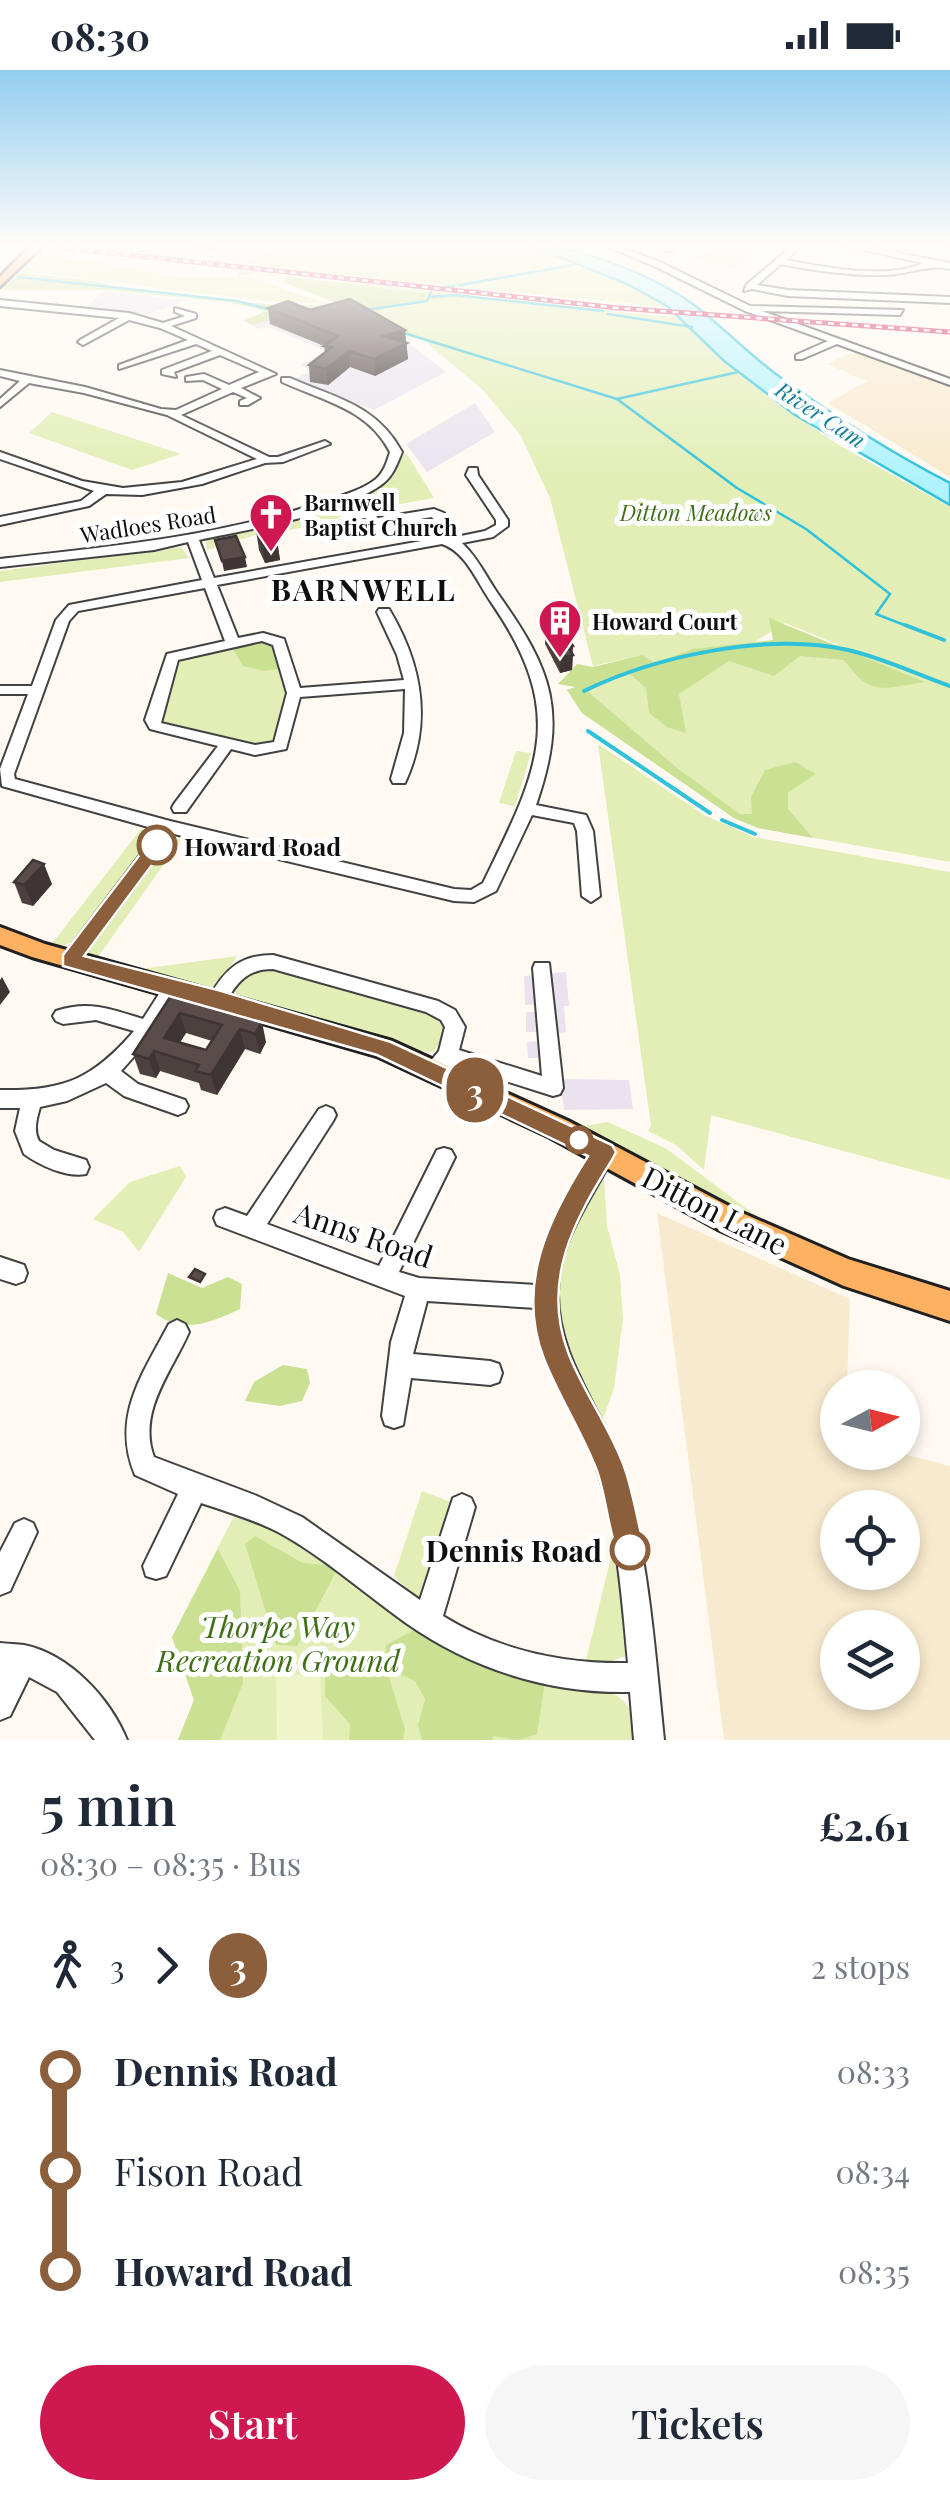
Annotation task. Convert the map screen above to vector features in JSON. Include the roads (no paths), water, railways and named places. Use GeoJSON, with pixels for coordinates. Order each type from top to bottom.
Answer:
{"type":"FeatureCollection","features":[{"type":"Feature","properties":{"kind":"main road","name":"Ditton Lane"},"geometry":{"type":"LineString","coordinates":[[0,936],[70,960],[218,998],[440,1063],[730,1221],[844,1272],[950,1306]]}},
{"type":"Feature","properties":{"kind":"street"},"geometry":{"type":"LineString","coordinates":[[104,343],[80,341],[117,322]]}},
{"type":"Feature","properties":{"kind":"street"},"geometry":{"type":"LineString","coordinates":[[149,322],[268,372]]}},
{"type":"Feature","properties":{"kind":"street"},"geometry":{"type":"LineString","coordinates":[[163,326],[176,322]]}},
{"type":"Feature","properties":{"kind":"street"},"geometry":{"type":"LineString","coordinates":[[785,322],[950,382]]}},
{"type":"Feature","properties":{"kind":"street"},"geometry":{"type":"LineString","coordinates":[[122,366],[198,340]]}},
{"type":"Feature","properties":{"kind":"street"},"geometry":{"type":"LineString","coordinates":[[799,356],[844,341]]}},
{"type":"Feature","properties":{"kind":"street"},"geometry":{"type":"LineString","coordinates":[[172,375],[164,372],[222,352]]}},
{"type":"Feature","properties":{"kind":"street"},"geometry":{"type":"LineString","coordinates":[[0,373],[173,412],[268,372]]}},
{"type":"Feature","properties":{"kind":"street","name":"Wadloes Road"},"geometry":{"type":"LineString","coordinates":[[0,563],[192,539],[292,516],[362,492],[386,476],[396,452],[386,429],[371,416],[268,372]]}},
{"type":"Feature","properties":{"kind":"street"},"geometry":{"type":"LineString","coordinates":[[190,379],[204,378],[256,398],[244,403]]}},
{"type":"Feature","properties":{"kind":"street"},"geometry":{"type":"LineString","coordinates":[[0,404],[27,380]]}},
{"type":"Feature","properties":{"kind":"street"},"geometry":{"type":"LineString","coordinates":[[173,412],[177,420],[264,460]]}},
{"type":"Feature","properties":{"kind":"street"},"geometry":{"type":"LineString","coordinates":[[0,455],[104,490],[153,488],[243,469],[264,460],[279,460],[325,444]]}},
{"type":"Feature","properties":{"kind":"street"},"geometry":{"type":"LineString","coordinates":[[344,524],[353,526],[434,513],[442,519],[452,541],[513,625],[539,676],[546,748],[527,809],[490,887],[464,896],[170,827],[8,782],[6,774],[69,611],[208,582],[452,541],[489,534],[502,526],[498,513],[472,475],[474,470]]}},
{"type":"Feature","properties":{"kind":"street"},"geometry":{"type":"LineString","coordinates":[[0,520],[85,504],[104,490]]}},
{"type":"Feature","properties":{"kind":"street"},"geometry":{"type":"LineString","coordinates":[[192,539],[232,642]]}},
{"type":"Feature","properties":{"kind":"street"},"geometry":{"type":"LineString","coordinates":[[384,611],[402,644],[414,684],[412,741],[399,780]]}},
{"type":"Feature","properties":{"kind":"street"},"geometry":{"type":"LineString","coordinates":[[277,639],[294,694],[281,746],[265,751],[227,744],[168,730],[152,720],[172,657],[232,642],[277,639]]}},
{"type":"Feature","properties":{"kind":"street"},"geometry":{"type":"LineString","coordinates":[[294,694],[414,684]]}},
{"type":"Feature","properties":{"kind":"street"},"geometry":{"type":"LineString","coordinates":[[0,690],[38,690]]}},
{"type":"Feature","properties":{"kind":"street"},"geometry":{"type":"LineString","coordinates":[[180,808],[227,744]]}},
{"type":"Feature","properties":{"kind":"street"},"geometry":{"type":"LineString","coordinates":[[527,809],[580,819],[585,830],[592,896]]}},
{"type":"Feature","properties":{"kind":"street"},"geometry":{"type":"LineString","coordinates":[[70,960],[170,827]]}},
{"type":"Feature","properties":{"kind":"street"},"geometry":{"type":"LineString","coordinates":[[218,998],[241,966],[253,960],[273,962],[430,1006],[453,1020],[454,1038],[440,1063],[553,1088],[553,996],[542,968]]}},
{"type":"Feature","properties":{"kind":"street"},"geometry":{"type":"LineString","coordinates":[[0,1099],[32,1100],[74,1092],[108,1074],[148,1028],[174,988]]}},
{"type":"Feature","properties":{"kind":"street"},"geometry":{"type":"LineString","coordinates":[[64,1016],[82,1008],[148,1028]]}},
{"type":"Feature","properties":{"kind":"street"},"geometry":{"type":"LineString","coordinates":[[108,1074],[131,1090],[178,1106]]}},
{"type":"Feature","properties":{"kind":"street"},"geometry":{"type":"LineString","coordinates":[[32,1100],[22,1127],[28,1146],[35,1153],[78,1167]]}},
{"type":"Feature","properties":{"kind":"street"},"geometry":{"type":"LineString","coordinates":[[253,1228],[326,1115]]}},
{"type":"Feature","properties":{"kind":"street"},"geometry":{"type":"LineString","coordinates":[[604,1152],[568,1209],[555,1238],[546,1297],[555,1354],[611,1470],[630,1550],[649,1740]]}},
{"type":"Feature","properties":{"kind":"street"},"geometry":{"type":"LineString","coordinates":[[384,1279],[444,1157]]}},
{"type":"Feature","properties":{"kind":"street","name":"Anns Road"},"geometry":{"type":"LineString","coordinates":[[226,1218],[419,1289],[546,1297]]}},
{"type":"Feature","properties":{"kind":"street"},"geometry":{"type":"LineString","coordinates":[[394,1416],[400,1365],[419,1289]]}},
{"type":"Feature","properties":{"kind":"street"},"geometry":{"type":"LineString","coordinates":[[177,1332],[140,1408],[135,1449],[144,1466],[194,1489],[290,1523],[428,1620],[482,1652],[550,1671],[608,1679],[644,1677]]}},
{"type":"Feature","properties":{"kind":"street"},"geometry":{"type":"LineString","coordinates":[[400,1365],[490,1373]]}},
{"type":"Feature","properties":{"kind":"street"},"geometry":{"type":"LineString","coordinates":[[156,1566],[194,1489]]}},
{"type":"Feature","properties":{"kind":"street"},"geometry":{"type":"LineString","coordinates":[[428,1620],[462,1506]]}},
{"type":"Feature","properties":{"kind":"street"},"geometry":{"type":"LineString","coordinates":[[0,1581],[24,1532]]}},
{"type":"Feature","properties":{"kind":"street"},"geometry":{"type":"LineString","coordinates":[[0,1706],[12,1658],[51,1669],[69,1682],[112,1740]]}},
{"type":"Feature","properties":{"kind":"water","name":"River Cam"},"geometry":{"type":"Polygon","coordinates":[[[684,322],[715,322],[801,392],[950,483],[950,505],[795,415],[724,361],[684,322]]]}},
{"type":"Feature","properties":{"kind":"waterway"},"geometry":{"type":"LineString","coordinates":[[659,322],[692,327]]}},
{"type":"Feature","properties":{"kind":"waterway"},"geometry":{"type":"LineString","coordinates":[[404,333],[617,399]]}},
{"type":"Feature","properties":{"kind":"waterway"},"geometry":{"type":"LineString","coordinates":[[617,399],[738,372]]}},
{"type":"Feature","properties":{"kind":"waterway"},"geometry":{"type":"LineString","coordinates":[[617,399],[737,488],[806,529],[890,594],[876,614],[912,628]]}},
{"type":"Feature","properties":{"kind":"waterway"},"geometry":{"type":"LineString","coordinates":[[905,625],[944,640]]}},
{"type":"Feature","properties":{"kind":"waterway"},"geometry":{"type":"LineString","coordinates":[[584,691],[678,658],[783,644],[848,650],[950,686]]}},
{"type":"Feature","properties":{"kind":"waterway"},"geometry":{"type":"LineString","coordinates":[[588,731],[710,813]]}},
{"type":"Feature","properties":{"kind":"waterway"},"geometry":{"type":"LineString","coordinates":[[722,820],[755,834]]}},
{"type":"Feature","properties":{"kind":"railway"},"geometry":{"type":"LineString","coordinates":[[811,322],[950,332]]}},
{"type":"Feature","properties":{"kind":"place","name":"Barnwell Baptist Church"},"geometry":{"type":"Point","coordinates":[271,553]}},
{"type":"Feature","properties":{"kind":"place","name":"Howard Court"},"geometry":{"type":"Point","coordinates":[560,659]}},
{"type":"Feature","properties":{"kind":"place","name":"Howard Road"},"geometry":{"type":"Point","coordinates":[157,845]}},
{"type":"Feature","properties":{"kind":"place","name":"Dennis Road"},"geometry":{"type":"Point","coordinates":[630,1550]}},
{"type":"Feature","properties":{"kind":"district","name":"BARNWELL"},"geometry":{"type":"Point","coordinates":[364,589]}},
{"type":"Feature","properties":{"kind":"park label","name":"Ditton Meadows"},"geometry":{"type":"Point","coordinates":[696,512]}},
{"type":"Feature","properties":{"kind":"park label","name":"Thorpe Way Recreation Ground"},"geometry":{"type":"Point","coordinates":[278,1643]}}]}
